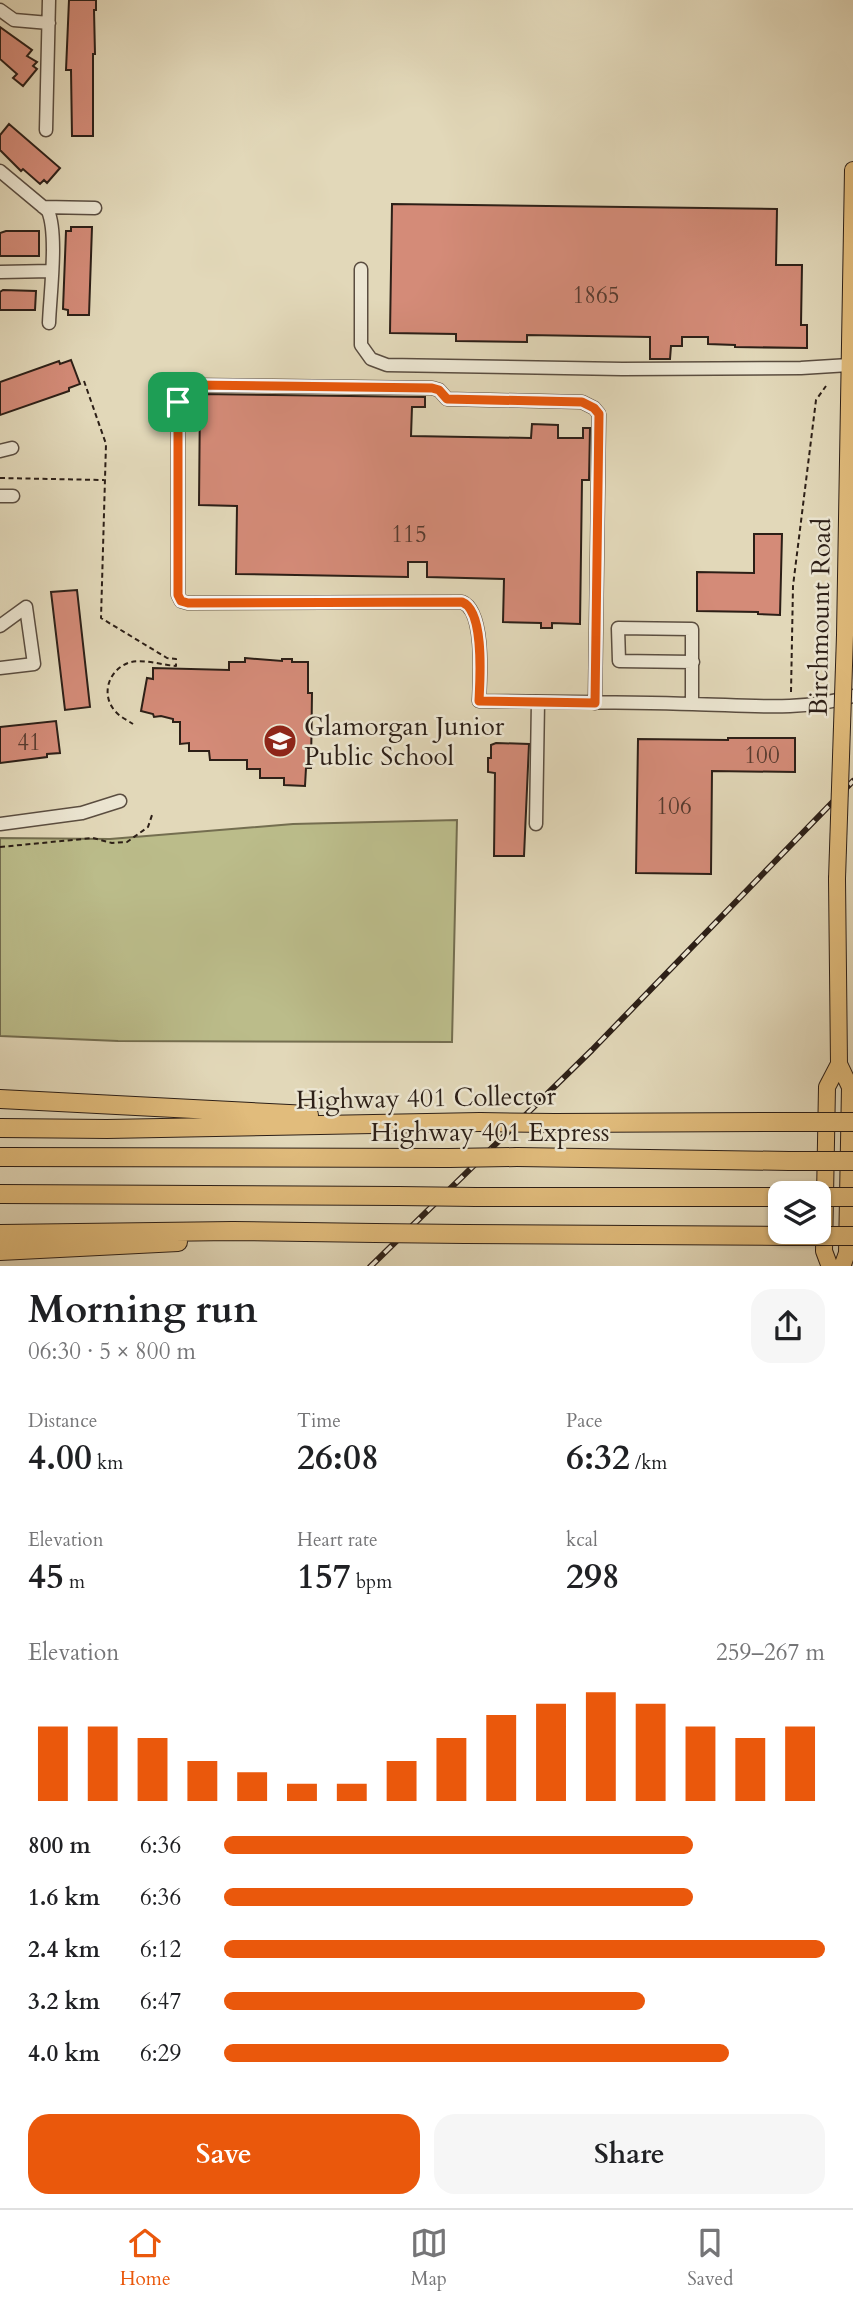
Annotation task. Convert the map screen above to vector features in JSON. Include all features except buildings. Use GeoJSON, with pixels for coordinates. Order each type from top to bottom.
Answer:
{"type":"FeatureCollection","features":[{"type":"Feature","properties":{"kind":"highway"},"geometry":{"type":"LineString","coordinates":[[0,1099],[471,1123]]}},
{"type":"Feature","properties":{"kind":"highway","name":"Highway 401 Collector"},"geometry":{"type":"LineString","coordinates":[[0,1128],[853,1122]]}},
{"type":"Feature","properties":{"kind":"highway","name":"Highway 401 Express"},"geometry":{"type":"LineString","coordinates":[[0,1157],[517,1157],[853,1161]]}},
{"type":"Feature","properties":{"kind":"highway"},"geometry":{"type":"LineString","coordinates":[[0,1194],[768,1197]]}},
{"type":"Feature","properties":{"kind":"highway"},"geometry":{"type":"LineString","coordinates":[[831,1197],[853,1197]]}},
{"type":"Feature","properties":{"kind":"highway"},"geometry":{"type":"LineString","coordinates":[[0,1251],[198,1241],[233,1231]]}},
{"type":"Feature","properties":{"kind":"highway"},"geometry":{"type":"LineString","coordinates":[[0,1234],[233,1231],[853,1236]]}},
{"type":"Feature","properties":{"kind":"main road","name":"Birchmount Road"},"geometry":{"type":"LineString","coordinates":[[830,1266],[824,1251],[827,1087],[838,1064],[838,879],[853,170]]}},
{"type":"Feature","properties":{"kind":"main road","name":"Birchmount Road"},"geometry":{"type":"LineString","coordinates":[[838,1064],[850,1087],[847,1253],[842,1266]]}},
{"type":"Feature","properties":{"kind":"street"},"geometry":{"type":"LineString","coordinates":[[46,130],[49,0]]}},
{"type":"Feature","properties":{"kind":"street"},"geometry":{"type":"LineString","coordinates":[[0,10],[14,20],[48,23]]}},
{"type":"Feature","properties":{"kind":"street"},"geometry":{"type":"LineString","coordinates":[[0,171],[48,211],[52,227],[49,323]]}},
{"type":"Feature","properties":{"kind":"street"},"geometry":{"type":"LineString","coordinates":[[43,207],[95,208]]}},
{"type":"Feature","properties":{"kind":"street"},"geometry":{"type":"LineString","coordinates":[[361,269],[361,345],[371,359],[387,365],[636,369],[849,365]]}},
{"type":"Feature","properties":{"kind":"street"},"geometry":{"type":"LineString","coordinates":[[0,272],[51,271]]}},
{"type":"Feature","properties":{"kind":"street"},"geometry":{"type":"LineString","coordinates":[[595,703],[599,414],[594,408],[582,402],[447,399],[439,390],[432,388],[191,385],[182,390],[178,402],[178,595],[181,601],[469,604],[473,611],[480,647],[479,701],[595,703],[791,705],[853,696]]}},
{"type":"Feature","properties":{"kind":"street"},"geometry":{"type":"LineString","coordinates":[[0,626],[26,607],[34,664],[0,668]]}},
{"type":"Feature","properties":{"kind":"street"},"geometry":{"type":"LineString","coordinates":[[692,704],[693,662],[692,629],[618,628],[619,661],[693,662]]}},
{"type":"Feature","properties":{"kind":"street"},"geometry":{"type":"LineString","coordinates":[[536,824],[538,702]]}},
{"type":"Feature","properties":{"kind":"street"},"geometry":{"type":"LineString","coordinates":[[0,824],[82,813],[120,801]]}},
{"type":"Feature","properties":{"kind":"path"},"geometry":{"type":"LineString","coordinates":[[84,381],[106,444],[101,618],[167,657],[176,659],[176,666],[138,661],[127,663],[113,672],[108,684],[109,702],[116,712],[133,724]]}},
{"type":"Feature","properties":{"kind":"path"},"geometry":{"type":"LineString","coordinates":[[791,705],[793,586],[816,400],[826,386]]}},
{"type":"Feature","properties":{"kind":"path"},"geometry":{"type":"LineString","coordinates":[[0,478],[105,480]]}},
{"type":"Feature","properties":{"kind":"path"},"geometry":{"type":"LineString","coordinates":[[0,847],[93,838],[112,843],[127,842],[148,827],[152,815]]}},
{"type":"Feature","properties":{"kind":"green space"},"geometry":{"type":"Polygon","coordinates":[[[457,820],[452,1042],[118,1041],[0,1036],[0,838],[110,839],[293,824],[457,820]]]}},
{"type":"Feature","properties":{"kind":"railway"},"geometry":{"type":"LineString","coordinates":[[371,1266],[592,1050],[853,781]]}},
{"type":"Feature","properties":{"kind":"place","name":"Glamorgan Junior Public School"},"geometry":{"type":"Point","coordinates":[280,741]}},
{"type":"Feature","properties":{"kind":"route"},"geometry":{"type":"LineString","coordinates":[[191,385],[432,388],[439,390],[447,399],[582,402],[594,408],[599,414],[595,703],[479,701],[480,647],[473,611],[469,604],[462,602],[181,601],[178,595],[178,402],[182,390],[191,385]]}}]}
